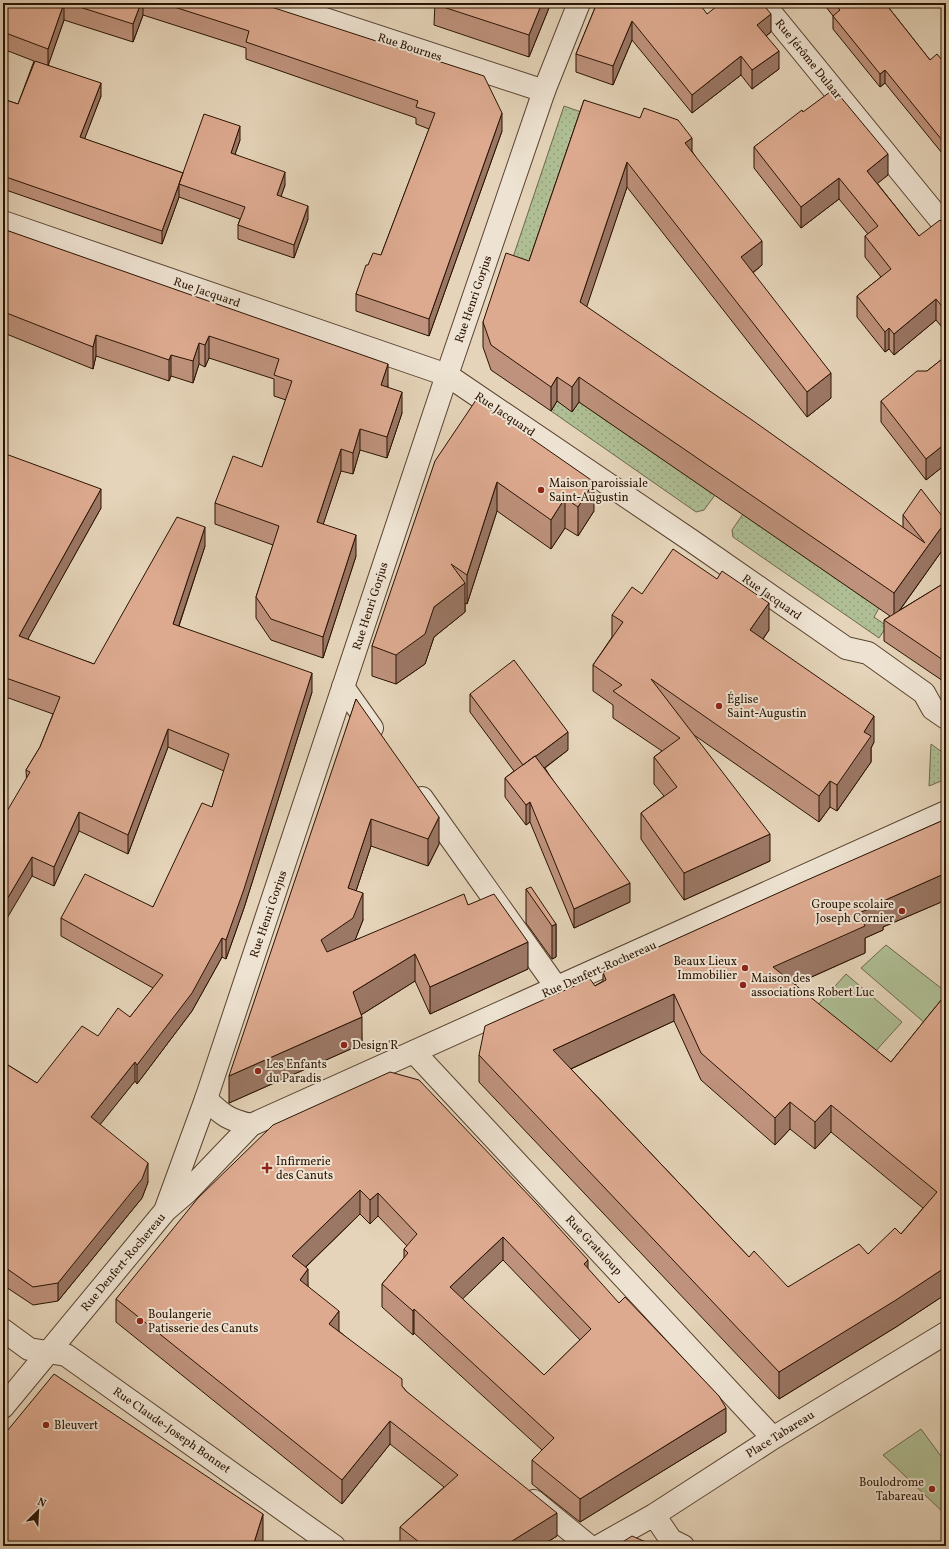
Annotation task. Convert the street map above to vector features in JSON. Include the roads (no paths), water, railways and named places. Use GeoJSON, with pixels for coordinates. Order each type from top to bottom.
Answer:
{"type":"FeatureCollection","features":[{"type":"Feature","properties":{"kind":"street","name":"Rue Bournes"},"geometry":{"type":"LineString","coordinates":[[276,3],[544,91]]}},
{"type":"Feature","properties":{"kind":"street","name":"Rue Henri Gorjus"},"geometry":{"type":"LineString","coordinates":[[165,1211],[206,1099],[447,375],[544,91],[578,3]]}},
{"type":"Feature","properties":{"kind":"street","name":"Rue Jérôme Dulaar"},"geometry":{"type":"LineString","coordinates":[[763,3],[946,227]]}},
{"type":"Feature","properties":{"kind":"street","name":"Rue Jacquard"},"geometry":{"type":"LineString","coordinates":[[3,222],[447,375],[702,547],[846,648],[868,653],[924,693],[933,709],[946,718]]}},
{"type":"Feature","properties":{"kind":"street"},"geometry":{"type":"LineString","coordinates":[[343,687],[384,745]]}},
{"type":"Feature","properties":{"kind":"street"},"geometry":{"type":"LineString","coordinates":[[411,783],[557,988]]}},
{"type":"Feature","properties":{"kind":"street","name":"Rue Denfert-Rochereau"},"geometry":{"type":"LineString","coordinates":[[3,1407],[165,1211],[186,1193],[252,1125],[946,812]]}},
{"type":"Feature","properties":{"kind":"street","name":"Rue Grataloup"},"geometry":{"type":"LineString","coordinates":[[414,1052],[773,1438]]}},
{"type":"Feature","properties":{"kind":"street"},"geometry":{"type":"LineString","coordinates":[[206,1099],[216,1109],[232,1120],[252,1125]]}},
{"type":"Feature","properties":{"kind":"street","name":"Rue Claude-Joseph Bonnet"},"geometry":{"type":"LineString","coordinates":[[3,1330],[29,1349],[66,1355],[334,1546]]}},
{"type":"Feature","properties":{"kind":"street","name":"Place Tabareau"},"geometry":{"type":"LineString","coordinates":[[599,1546],[654,1515],[773,1438],[946,1333]]}},
{"type":"Feature","properties":{"kind":"street"},"geometry":{"type":"LineString","coordinates":[[519,1489],[589,1546]]}},
{"type":"Feature","properties":{"kind":"street"},"geometry":{"type":"LineString","coordinates":[[654,1515],[671,1540],[683,1546]]}},
{"type":"Feature","properties":{"kind":"place","name":"Maison paroissiale Saint-Augustin"},"geometry":{"type":"Point","coordinates":[541,490]}},
{"type":"Feature","properties":{"kind":"place","name":"Église Saint-Augustin"},"geometry":{"type":"Point","coordinates":[719,706]}},
{"type":"Feature","properties":{"kind":"place","name":"Groupe scolaire Joseph Cornier"},"geometry":{"type":"Point","coordinates":[902,911]}},
{"type":"Feature","properties":{"kind":"place","name":"Beaux Lieux Immobilier"},"geometry":{"type":"Point","coordinates":[745,968]}},
{"type":"Feature","properties":{"kind":"place","name":"Maison des associations Robert Luc"},"geometry":{"type":"Point","coordinates":[743,985]}},
{"type":"Feature","properties":{"kind":"place","name":"Design'R"},"geometry":{"type":"Point","coordinates":[344,1045]}},
{"type":"Feature","properties":{"kind":"place","name":"Les Enfants du Paradis"},"geometry":{"type":"Point","coordinates":[258,1071]}},
{"type":"Feature","properties":{"kind":"place","name":"Infirmerie des Canuts"},"geometry":{"type":"Point","coordinates":[267,1168]}},
{"type":"Feature","properties":{"kind":"place","name":"Boulangerie Patisserie des Canuts"},"geometry":{"type":"Point","coordinates":[140,1321]}},
{"type":"Feature","properties":{"kind":"place","name":"Bleuvert"},"geometry":{"type":"Point","coordinates":[46,1425]}},
{"type":"Feature","properties":{"kind":"place","name":"Boulodrome Tabareau"},"geometry":{"type":"Point","coordinates":[932,1489]}}]}
